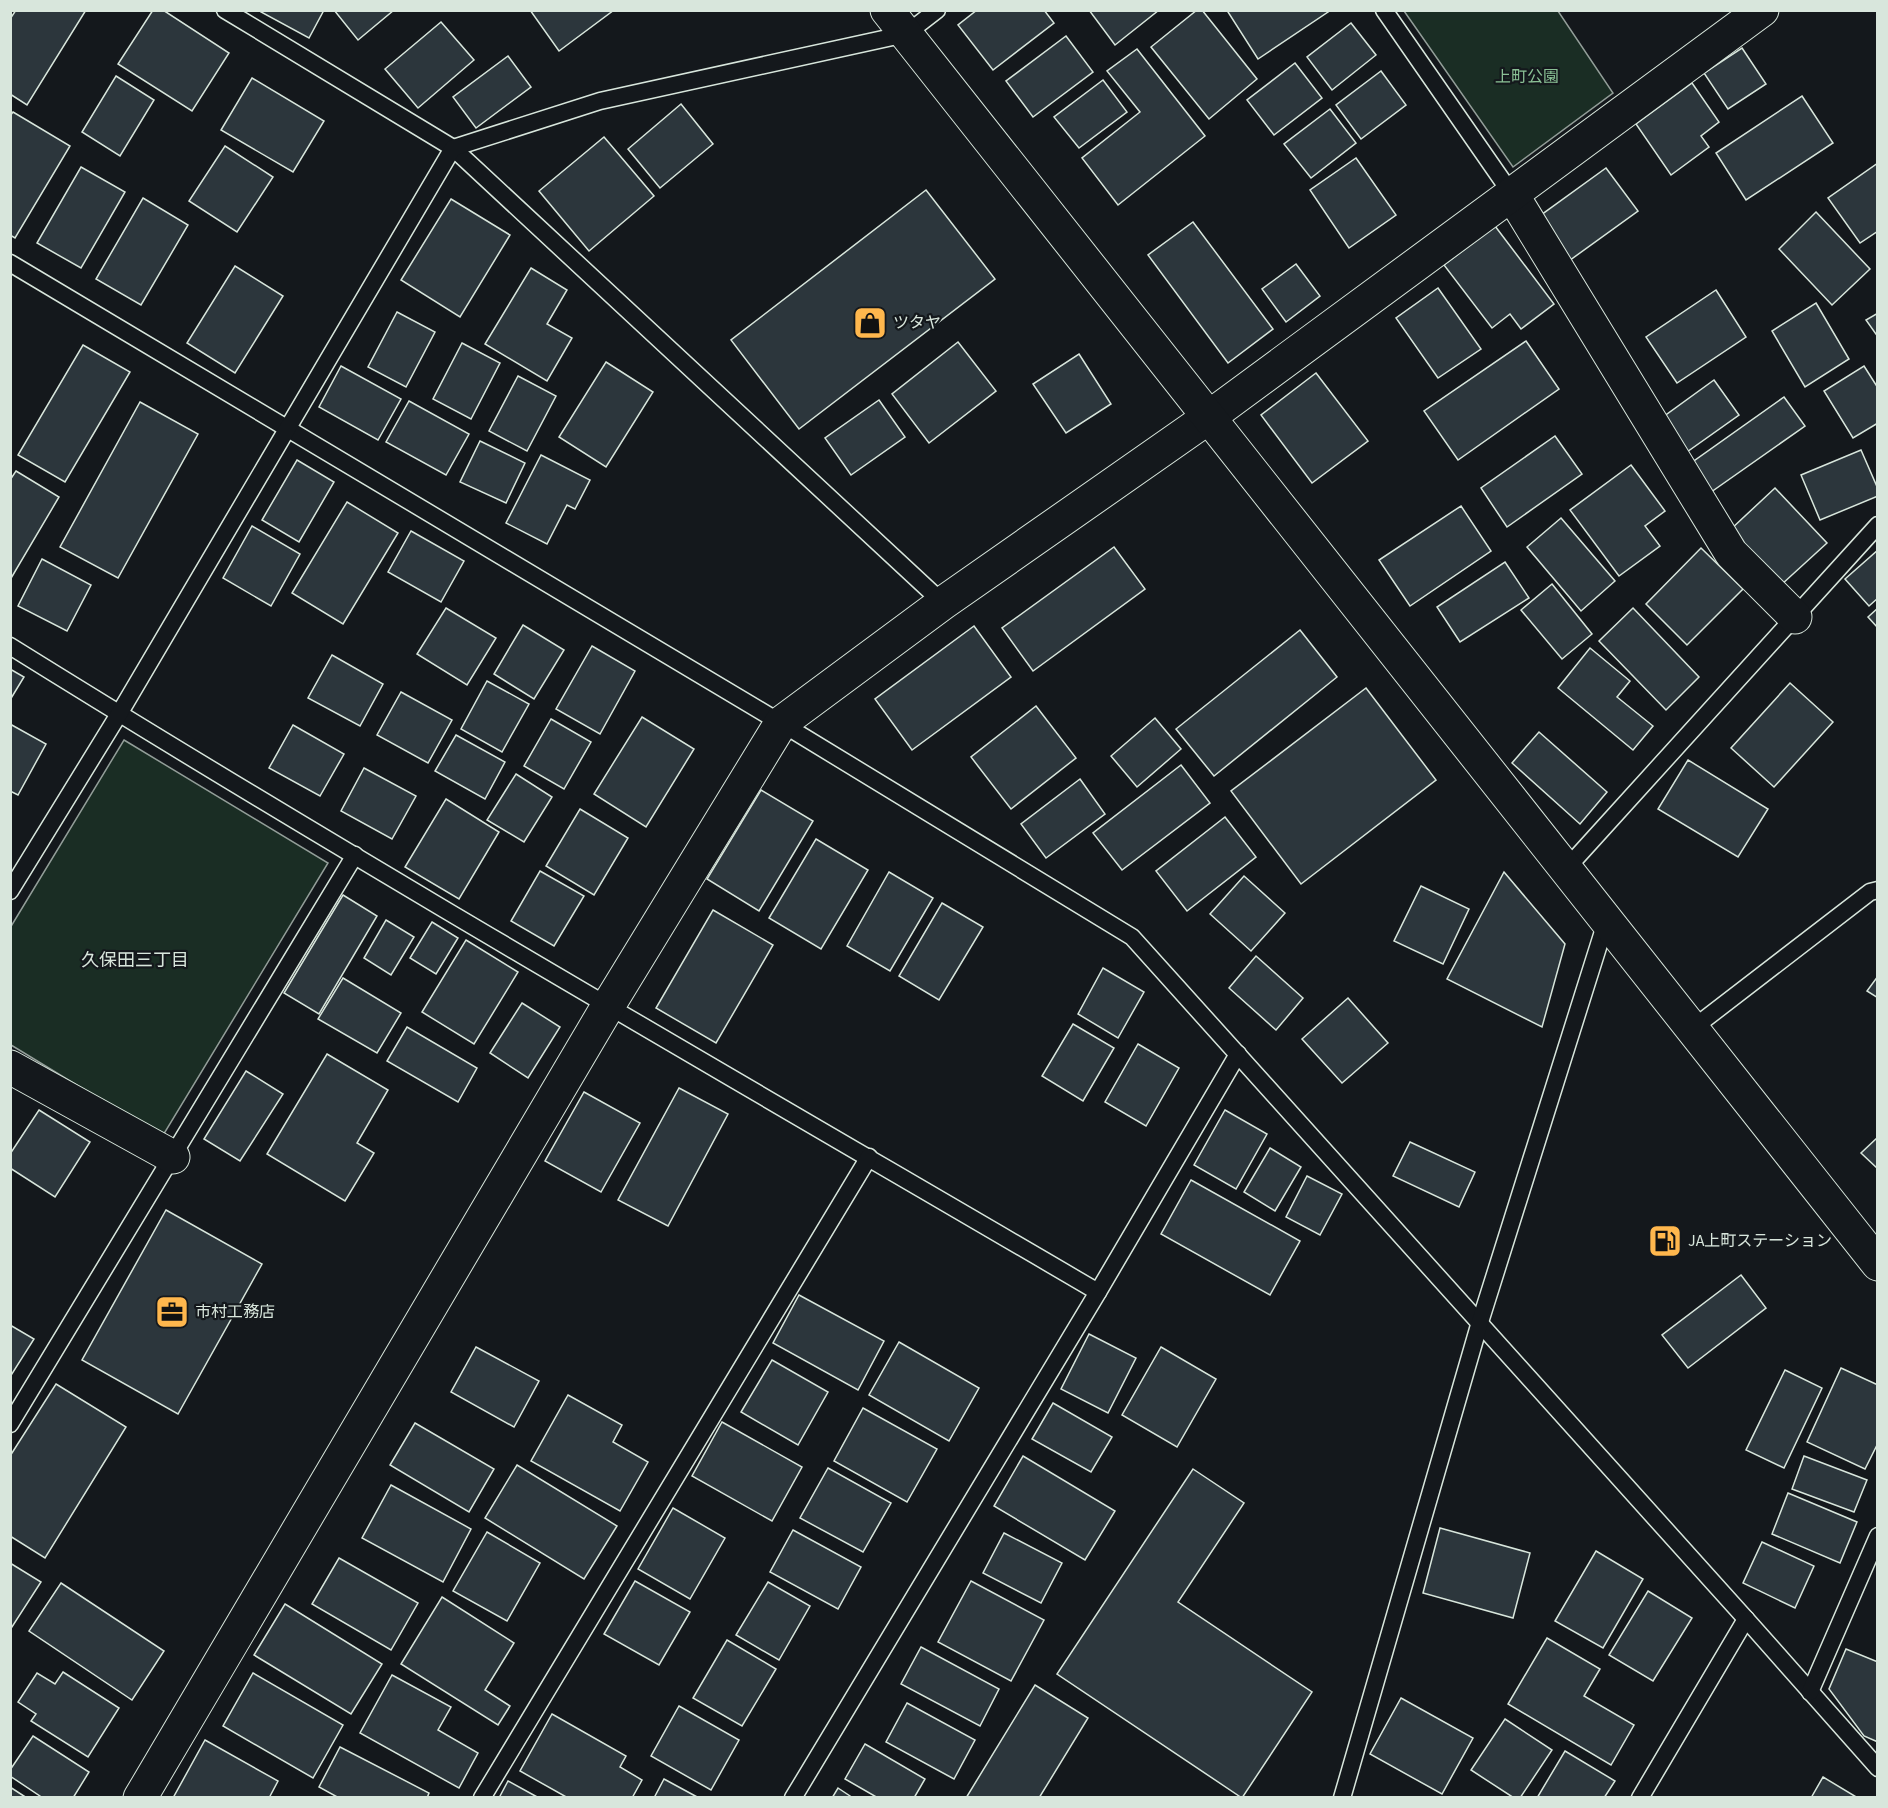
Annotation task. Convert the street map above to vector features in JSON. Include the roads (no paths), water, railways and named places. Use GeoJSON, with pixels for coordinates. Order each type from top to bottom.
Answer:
{"type":"FeatureCollection","features":[{"type":"Feature","properties":{"kind":"street"},"geometry":{"type":"LineString","coordinates":[[140,1797],[608,1006],[781,723],[943,603],[1209,417],[1762,10]]}},
{"type":"Feature","properties":{"kind":"street"},"geometry":{"type":"LineString","coordinates":[[896,22],[1878,1264]]}},
{"type":"Feature","properties":{"kind":"street"},"geometry":{"type":"LineString","coordinates":[[1512,193],[1731,553],[1795,617]]}},
{"type":"Feature","properties":{"kind":"street"},"geometry":{"type":"LineString","coordinates":[[10,1067],[172,1157]]}},
{"type":"Feature","properties":{"kind":"lane"},"geometry":{"type":"LineString","coordinates":[[225,10],[453,148],[943,603]]}},
{"type":"Feature","properties":{"kind":"lane"},"geometry":{"type":"LineString","coordinates":[[10,891],[119,714],[453,148],[600,101],[937,10]]}},
{"type":"Feature","properties":{"kind":"lane"},"geometry":{"type":"LineString","coordinates":[[1384,10],[1512,193]]}},
{"type":"Feature","properties":{"kind":"lane"},"geometry":{"type":"LineString","coordinates":[[10,263],[781,723],[1132,937],[1746,1618],[1878,1768]]}},
{"type":"Feature","properties":{"kind":"lane"},"geometry":{"type":"LineString","coordinates":[[1566,869],[1878,525]]}},
{"type":"Feature","properties":{"kind":"lane"},"geometry":{"type":"LineString","coordinates":[[10,646],[119,714],[608,1006],[1098,1292]]}},
{"type":"Feature","properties":{"kind":"lane"},"geometry":{"type":"LineString","coordinates":[[10,1424],[355,855]]}},
{"type":"Feature","properties":{"kind":"lane"},"geometry":{"type":"LineString","coordinates":[[1692,1029],[1870,892],[1878,890]]}},
{"type":"Feature","properties":{"kind":"lane"},"geometry":{"type":"LineString","coordinates":[[1342,1797],[1480,1322],[1606,922]]}},
{"type":"Feature","properties":{"kind":"lane"},"geometry":{"type":"LineString","coordinates":[[793,1797],[1098,1292],[1238,1054]]}},
{"type":"Feature","properties":{"kind":"lane"},"geometry":{"type":"LineString","coordinates":[[482,1797],[869,1157]]}},
{"type":"Feature","properties":{"kind":"lane"},"geometry":{"type":"LineString","coordinates":[[1810,1692],[1878,1536]]}},
{"type":"Feature","properties":{"kind":"lane"},"geometry":{"type":"LineString","coordinates":[[1641,1797],[1746,1618]]}},
{"type":"Feature","properties":{"kind":"place","name":"ツタヤ"},"geometry":{"type":"Point","coordinates":[870,323]}},
{"type":"Feature","properties":{"kind":"place","name":"JA上町ステーション"},"geometry":{"type":"Point","coordinates":[1665,1241]}},
{"type":"Feature","properties":{"kind":"place","name":"市村工務店"},"geometry":{"type":"Point","coordinates":[172,1312]}},
{"type":"Feature","properties":{"kind":"district","name":"久保田三丁目"},"geometry":{"type":"Point","coordinates":[135,960]}},
{"type":"Feature","properties":{"kind":"park label","name":"上町公園"},"geometry":{"type":"Point","coordinates":[1527,77]}}]}
